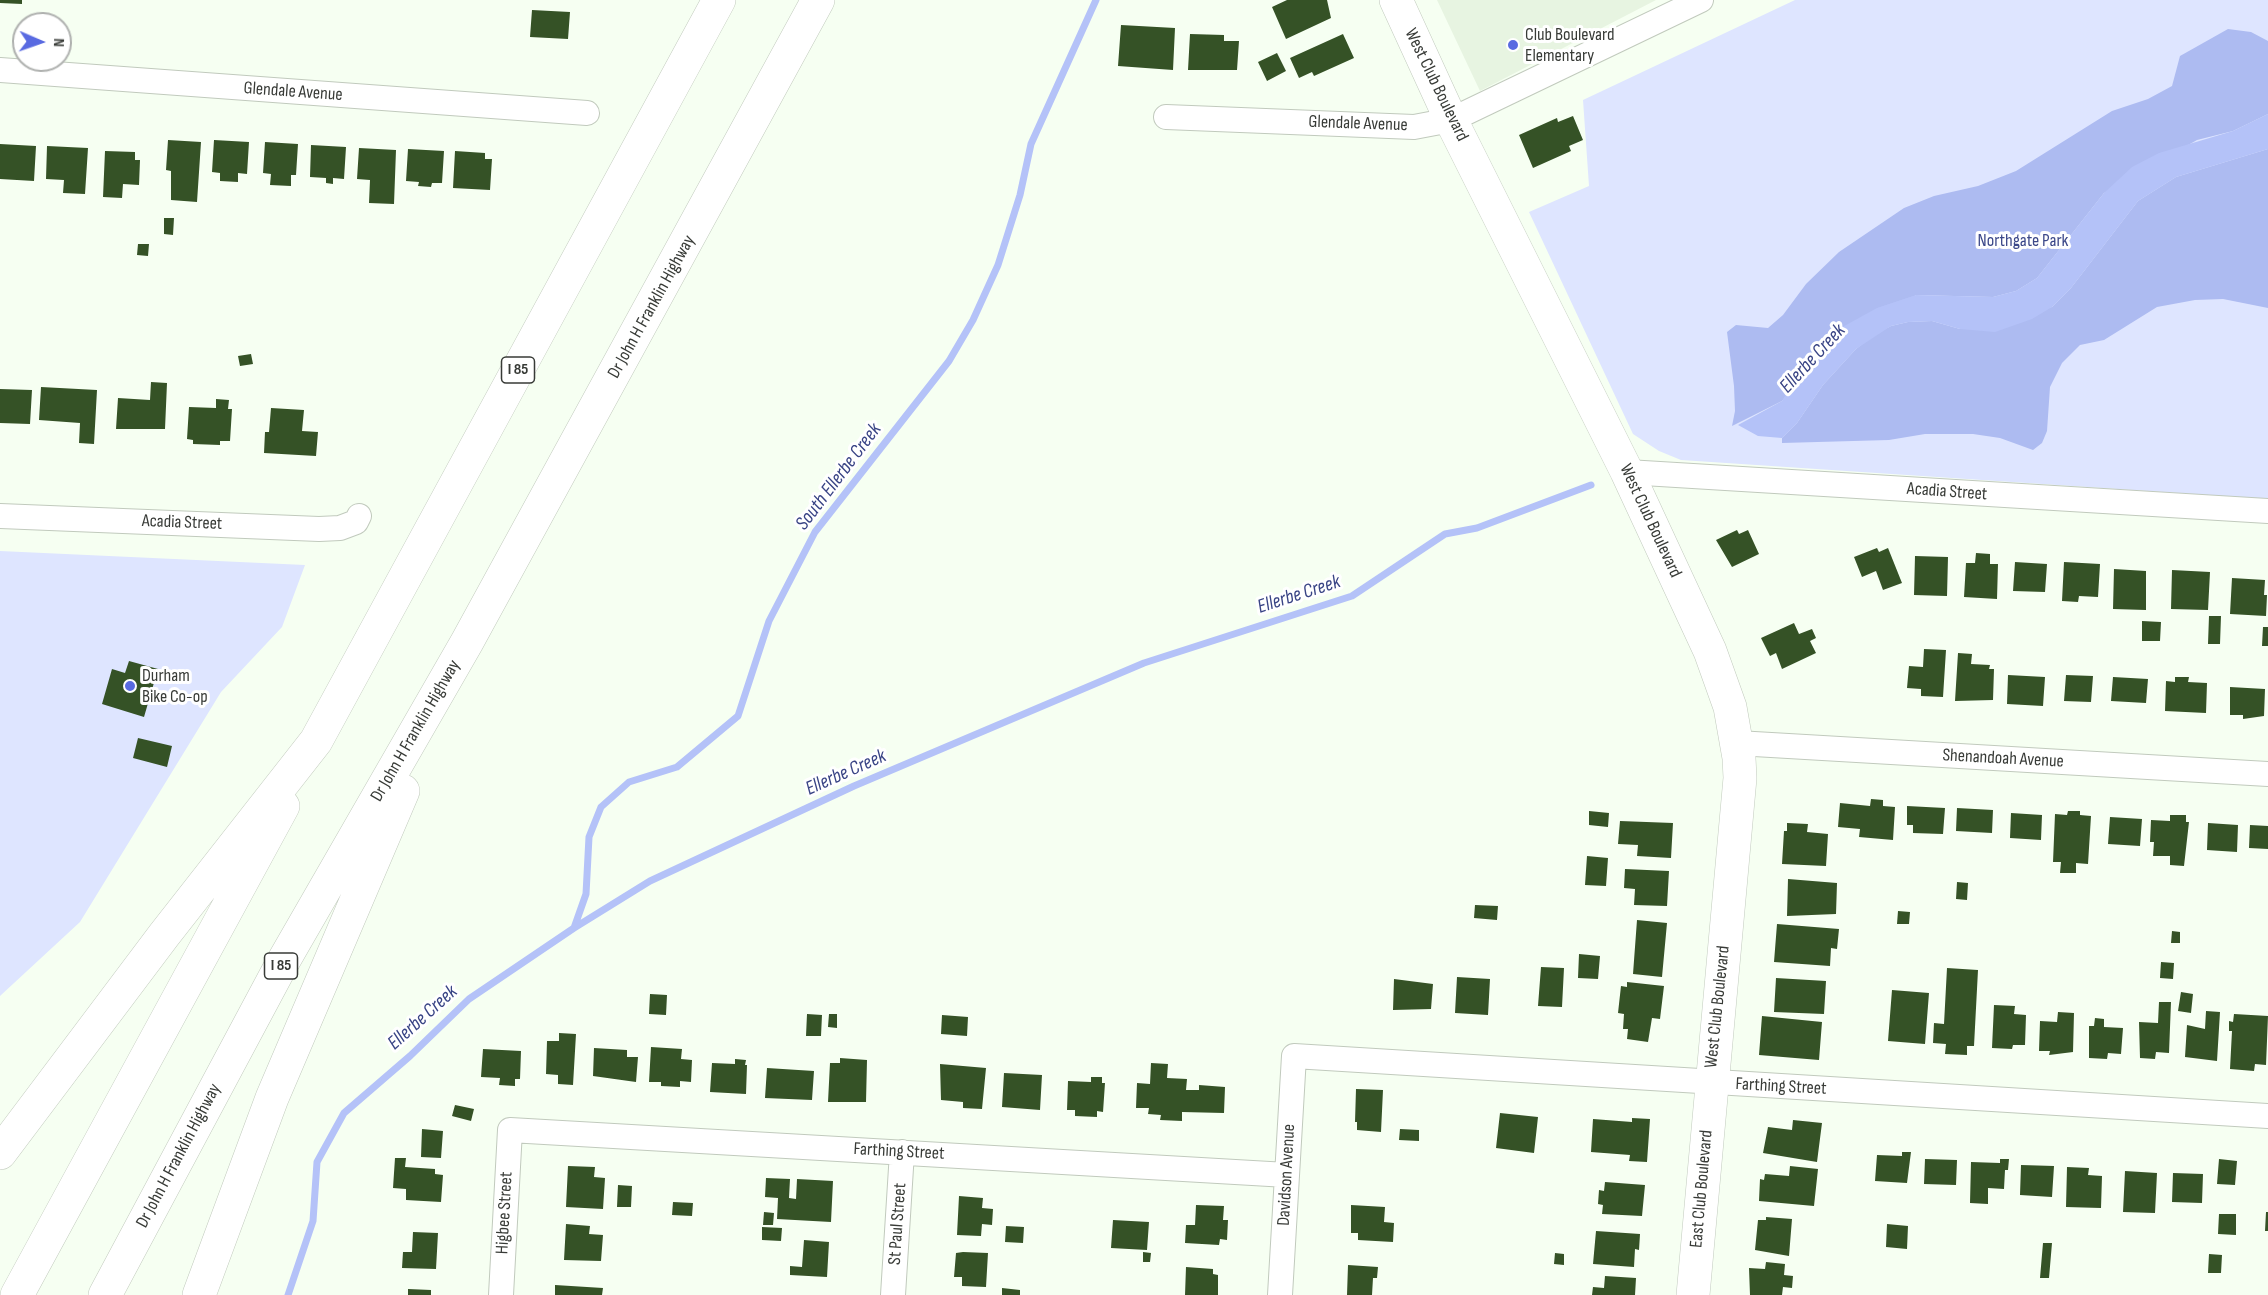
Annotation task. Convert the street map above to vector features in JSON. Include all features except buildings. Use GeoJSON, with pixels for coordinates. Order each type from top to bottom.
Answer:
{"type":"FeatureCollection","features":[{"type":"Feature","properties":{"kind":"main road","name":"I 85"},"geometry":{"type":"LineString","coordinates":[[17,1295],[258,855],[316,741],[719,0]]}},
{"type":"Feature","properties":{"kind":"main road","name":"Dr John H Franklin Highway"},"geometry":{"type":"LineString","coordinates":[[105,1295],[284,960],[468,642],[818,0]]}},
{"type":"Feature","properties":{"kind":"main road","name":"West Club Boulevard"},"geometry":{"type":"LineString","coordinates":[[1396,0],[1451,120],[1627,472],[1710,651],[1730,707],[1737,743],[1740,778],[1710,1082]]}},
{"type":"Feature","properties":{"kind":"main road"},"geometry":{"type":"LineString","coordinates":[[199,1295],[272,1098],[468,642]]}},
{"type":"Feature","properties":{"kind":"main road"},"geometry":{"type":"LineString","coordinates":[[0,1153],[164,935],[316,741]]}},
{"type":"Feature","properties":{"kind":"main road","name":"East Club Boulevard"},"geometry":{"type":"LineString","coordinates":[[1693,1295],[1710,1082]]}},
{"type":"Feature","properties":{"kind":"street","name":"Glendale Avenue"},"geometry":{"type":"LineString","coordinates":[[1166,117],[1414,127],[1451,120],[1701,0]]}},
{"type":"Feature","properties":{"kind":"street","name":"Glendale Avenue"},"geometry":{"type":"LineString","coordinates":[[0,70],[587,113]]}},
{"type":"Feature","properties":{"kind":"street","name":"Acadia Street"},"geometry":{"type":"LineString","coordinates":[[1627,472],[2268,511]]}},
{"type":"Feature","properties":{"kind":"street","name":"Acadia Street"},"geometry":{"type":"LineString","coordinates":[[0,516],[319,529],[340,528],[356,522],[359,516]]}},
{"type":"Feature","properties":{"kind":"street","name":"Shenandoah Avenue"},"geometry":{"type":"LineString","coordinates":[[1737,743],[2268,774]]}},
{"type":"Feature","properties":{"kind":"street","name":"Farthing Street"},"geometry":{"type":"LineString","coordinates":[[1294,1056],[2268,1116]]}},
{"type":"Feature","properties":{"kind":"street","name":"Davidson Avenue"},"geometry":{"type":"LineString","coordinates":[[1280,1295],[1294,1056]]}},
{"type":"Feature","properties":{"kind":"street","name":"Farthing Street"},"geometry":{"type":"LineString","coordinates":[[510,1130],[1287,1175]]}},
{"type":"Feature","properties":{"kind":"street","name":"Higbee Street"},"geometry":{"type":"LineString","coordinates":[[501,1295],[510,1130]]}},
{"type":"Feature","properties":{"kind":"street","name":"St Paul Street"},"geometry":{"type":"LineString","coordinates":[[893,1295],[902,1152]]}},
{"type":"Feature","properties":{"kind":"shaded area","name":"Club Boulevard Elementary"},"geometry":{"type":"Polygon","coordinates":[[[1437,0],[1656,0],[1480,91],[1437,0]]]}},
{"type":"Feature","properties":{"kind":"green space","name":"Northgate Park"},"geometry":{"type":"Polygon","coordinates":[[[1795,0],[2268,0],[2268,499],[1681,460],[1659,451],[1633,434],[1529,212],[1589,186],[1583,100],[1795,0]]]}},
{"type":"Feature","properties":{"kind":"green space"},"geometry":{"type":"Polygon","coordinates":[[[2228,29],[2251,32],[2268,41],[2268,114],[2233,131],[2197,140],[2104,193],[2037,278],[2016,291],[1993,297],[1916,295],[1793,387],[1782,401],[1732,426],[1735,411],[1734,386],[1727,332],[1736,325],[1768,328],[1783,315],[1806,284],[1839,252],[1904,208],[1934,196],[1978,186],[2016,171],[2112,111],[2148,99],[2172,86],[2180,56],[2228,29]]]}},
{"type":"Feature","properties":{"kind":"green space"},"geometry":{"type":"Polygon","coordinates":[[[2268,149],[2268,308],[2223,299],[2195,300],[2157,307],[2104,340],[2080,345],[2062,363],[2050,387],[2047,431],[2042,443],[2033,450],[2000,438],[1973,434],[1925,434],[1889,440],[1782,443],[1782,438],[1797,423],[1823,385],[1856,349],[1874,335],[1891,326],[1908,322],[1932,321],[1960,329],[2052,307],[2071,288],[2138,201],[2176,177],[2268,149]]]}},
{"type":"Feature","properties":{"kind":"green space"},"geometry":{"type":"Polygon","coordinates":[[[0,551],[305,565],[282,627],[221,692],[80,922],[0,996],[0,551]]]}},
{"type":"Feature","properties":{"kind":"water"},"geometry":{"type":"Polygon","coordinates":[[[2268,114],[2268,149],[2176,177],[2138,201],[2071,288],[2052,307],[2032,319],[1995,332],[1960,329],[1932,321],[1908,322],[1891,326],[1856,349],[1823,385],[1797,423],[1782,438],[1758,436],[1738,425],[1782,401],[1814,350],[1837,330],[1877,308],[1916,295],[1993,297],[2016,291],[2037,278],[2104,193],[2132,167],[2159,153],[2233,131],[2268,114]]]}},
{"type":"Feature","properties":{"kind":"waterway","name":"South Ellerbe Creek"},"geometry":{"type":"LineString","coordinates":[[574,928],[586,894],[589,837],[601,807],[629,782],[677,767],[738,716],[769,621],[815,532],[949,361],[973,320],[998,265],[1020,195],[1031,144],[1096,0]]}},
{"type":"Feature","properties":{"kind":"waterway","name":"Ellerbe Creek"},"geometry":{"type":"LineString","coordinates":[[288,1295],[313,1221],[317,1162],[344,1113],[410,1056],[469,999],[574,928],[650,881],[854,786],[1144,663],[1352,596],[1445,534],[1477,528],[1591,485]]}},
{"type":"Feature","properties":{"kind":"place","name":"Club Boulevard Elementary"},"geometry":{"type":"Point","coordinates":[1513,45]}},
{"type":"Feature","properties":{"kind":"place","name":"Durham Bike Co-op"},"geometry":{"type":"Point","coordinates":[130,686]}}]}
